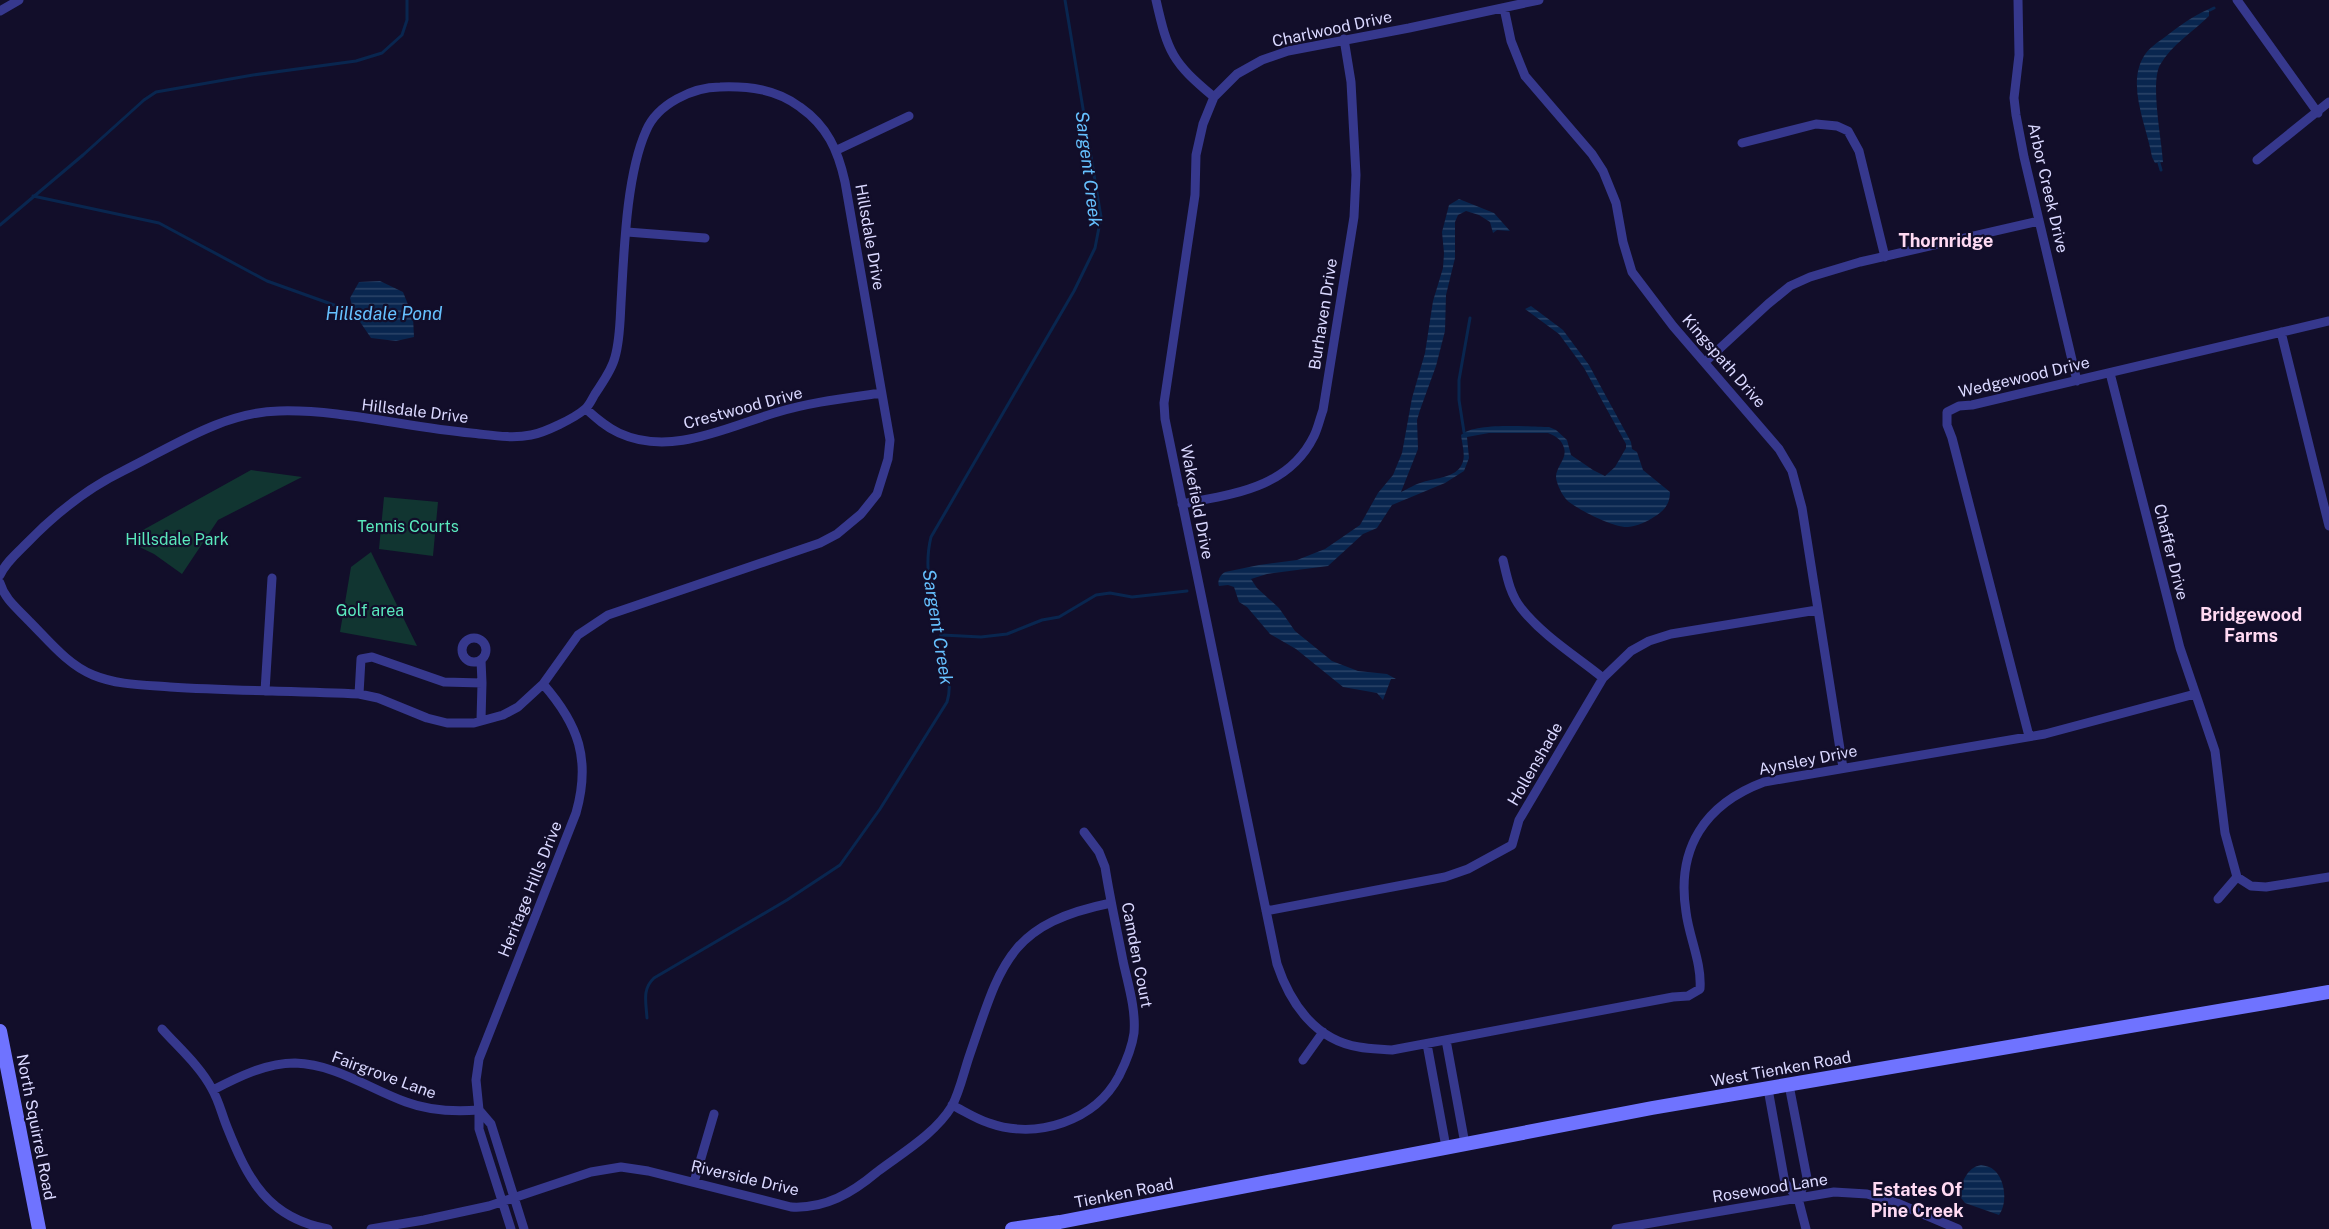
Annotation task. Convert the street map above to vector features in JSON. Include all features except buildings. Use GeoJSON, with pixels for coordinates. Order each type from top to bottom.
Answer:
{"type":"FeatureCollection","features":[{"type":"Feature","properties":{"kind":"street"},"geometry":{"type":"LineString","coordinates":[[0,11],[19,0]]}},
{"type":"Feature","properties":{"kind":"street"},"geometry":{"type":"LineString","coordinates":[[1156,0],[1163,33],[1171,53],[1185,73],[1214,97]]}},
{"type":"Feature","properties":{"kind":"street","name":"Charlwood Drive"},"geometry":{"type":"LineString","coordinates":[[1214,97],[1237,74],[1262,60],[1288,51],[1539,0]]}},
{"type":"Feature","properties":{"kind":"street","name":"Arbor Creek Drive"},"geometry":{"type":"LineString","coordinates":[[2018,0],[2019,55],[2014,98],[2024,157],[2077,381]]}},
{"type":"Feature","properties":{"kind":"street"},"geometry":{"type":"LineString","coordinates":[[2237,0],[2318,112]]}},
{"type":"Feature","properties":{"kind":"street","name":"Kingspath Drive"},"geometry":{"type":"LineString","coordinates":[[1504,8],[1511,40],[1525,76],[1592,154],[1603,171],[1616,203],[1623,242],[1632,272],[1704,362],[1779,449],[1792,471],[1802,508],[1843,768]]}},
{"type":"Feature","properties":{"kind":"street","name":"Burhaven Drive"},"geometry":{"type":"LineString","coordinates":[[1182,504],[1263,485],[1284,472],[1302,456],[1314,436],[1323,410],[1354,216],[1356,175],[1351,82],[1344,39]]}},
{"type":"Feature","properties":{"kind":"street","name":"Hillsdale Drive"},"geometry":{"type":"LineString","coordinates":[[0,574],[5,565],[48,522],[78,497],[108,478],[165,449],[240,417],[281,411],[335,415],[454,432],[516,437],[534,435],[586,409],[615,358],[630,194],[646,129],[659,112],[690,93],[711,87],[751,87],[770,91],[792,101],[812,117],[824,128],[837,150],[845,182],[890,440],[888,459],[877,494],[852,523],[820,543],[608,615],[578,636],[543,684],[518,707],[503,715],[474,723],[447,723],[427,718],[378,698],[359,694],[213,690],[126,683],[91,675],[48,642],[3,594],[0,583]]}},
{"type":"Feature","properties":{"kind":"street","name":"Wakefield Drive"},"geometry":{"type":"LineString","coordinates":[[1214,97],[1203,124],[1196,155],[1195,195],[1164,403],[1165,418],[1276,964],[1294,1005],[1323,1032]]}},
{"type":"Feature","properties":{"kind":"street"},"geometry":{"type":"LineString","coordinates":[[2257,160],[2329,102]]}},
{"type":"Feature","properties":{"kind":"street"},"geometry":{"type":"LineString","coordinates":[[837,150],[909,116]]}},
{"type":"Feature","properties":{"kind":"street"},"geometry":{"type":"LineString","coordinates":[[1742,143],[1816,124],[1838,126],[1848,131],[1859,151],[1885,257]]}},
{"type":"Feature","properties":{"kind":"street"},"geometry":{"type":"LineString","coordinates":[[1704,362],[1790,286],[1822,272],[2039,221]]}},
{"type":"Feature","properties":{"kind":"street"},"geometry":{"type":"LineString","coordinates":[[627,232],[705,238]]}},
{"type":"Feature","properties":{"kind":"street","name":"Wedgewood Drive"},"geometry":{"type":"LineString","coordinates":[[2029,736],[1947,425],[1947,412],[1959,406],[2077,381],[2329,321]]}},
{"type":"Feature","properties":{"kind":"street"},"geometry":{"type":"LineString","coordinates":[[2281,332],[2329,526]]}},
{"type":"Feature","properties":{"kind":"street","name":"Chaffer Drive"},"geometry":{"type":"LineString","coordinates":[[2110,373],[2180,648],[2215,751],[2225,833],[2237,877]]}},
{"type":"Feature","properties":{"kind":"street","name":"Crestwood Drive"},"geometry":{"type":"LineString","coordinates":[[586,409],[604,425],[619,433],[638,440],[658,443],[686,440],[781,411],[881,393]]}},
{"type":"Feature","properties":{"kind":"street"},"geometry":{"type":"LineString","coordinates":[[1503,561],[1508,586],[1520,607],[1540,628],[1603,678]]}},
{"type":"Feature","properties":{"kind":"street"},"geometry":{"type":"LineString","coordinates":[[265,691],[272,578]]}},
{"type":"Feature","properties":{"kind":"street","name":"Hollenshade"},"geometry":{"type":"LineString","coordinates":[[1266,911],[1445,878],[1468,869],[1512,845],[1519,820],[1603,678],[1631,651],[1649,640],[1671,634],[1817,610]]}},
{"type":"Feature","properties":{"kind":"street"},"geometry":{"type":"LineString","coordinates":[[359,694],[361,659],[372,657],[444,682],[482,683]]}},
{"type":"Feature","properties":{"kind":"street"},"geometry":{"type":"LineString","coordinates":[[481,660],[481,720]]}},
{"type":"Feature","properties":{"kind":"street","name":"Heritage Hills Drive"},"geometry":{"type":"LineString","coordinates":[[511,1229],[479,1128],[476,1080],[478,1059],[582,794],[582,758],[574,728],[557,700],[543,684]]}},
{"type":"Feature","properties":{"kind":"street","name":"Aynsley Drive"},"geometry":{"type":"LineString","coordinates":[[1323,1032],[1333,1039],[1358,1047],[1392,1050],[1688,996],[1700,989],[1701,975],[1685,911],[1686,862],[1691,845],[1701,826],[1717,807],[1740,791],[1764,782],[2044,734],[2195,694]]}},
{"type":"Feature","properties":{"kind":"street","name":"Camden Court"},"geometry":{"type":"LineString","coordinates":[[952,1105],[990,1124],[1011,1128],[1049,1127],[1060,1125],[1083,1114],[1114,1085],[1131,1047],[1134,1014],[1105,867],[1099,852],[1084,832]]}},
{"type":"Feature","properties":{"kind":"street"},"geometry":{"type":"LineString","coordinates":[[2218,898],[2237,877],[2251,886],[2266,887],[2329,877]]}},
{"type":"Feature","properties":{"kind":"street","name":"Riverside Drive"},"geometry":{"type":"LineString","coordinates":[[371,1229],[453,1215],[502,1202],[591,1172],[621,1167],[648,1171],[791,1207],[824,1203],[854,1191],[925,1135],[952,1105],[992,993],[1011,954],[1022,941],[1037,929],[1058,918],[1111,903]]}},
{"type":"Feature","properties":{"kind":"street","name":"West Tienken Road"},"geometry":{"type":"LineString","coordinates":[[1241,1186],[1789,1085],[2329,992]]}},
{"type":"Feature","properties":{"kind":"street"},"geometry":{"type":"LineString","coordinates":[[162,1029],[194,1064],[213,1090],[242,1162],[261,1195],[277,1209],[294,1219],[307,1225],[328,1229]]}},
{"type":"Feature","properties":{"kind":"street","name":"North Squirrel Road"},"geometry":{"type":"LineString","coordinates":[[0,1031],[39,1229]]}},
{"type":"Feature","properties":{"kind":"street"},"geometry":{"type":"LineString","coordinates":[[1303,1060],[1323,1032]]}},
{"type":"Feature","properties":{"kind":"street"},"geometry":{"type":"LineString","coordinates":[[1446,1040],[1466,1144]]}},
{"type":"Feature","properties":{"kind":"street"},"geometry":{"type":"LineString","coordinates":[[1427,1044],[1446,1147]]}},
{"type":"Feature","properties":{"kind":"street","name":"Fairgrove Lane"},"geometry":{"type":"LineString","coordinates":[[213,1090],[267,1067],[294,1063],[337,1072],[407,1102],[428,1108],[456,1111],[479,1110]]}},
{"type":"Feature","properties":{"kind":"street"},"geometry":{"type":"LineString","coordinates":[[1789,1085],[1807,1178],[1798,1198]]}},
{"type":"Feature","properties":{"kind":"street"},"geometry":{"type":"LineString","coordinates":[[1768,1089],[1785,1183],[1798,1198],[1806,1229]]}},
{"type":"Feature","properties":{"kind":"street","name":"Heritage Hills Drive"},"geometry":{"type":"LineString","coordinates":[[479,1110],[491,1124],[525,1229]]}},
{"type":"Feature","properties":{"kind":"street"},"geometry":{"type":"LineString","coordinates":[[694,1182],[714,1114]]}},
{"type":"Feature","properties":{"kind":"street","name":"Tienken Road"},"geometry":{"type":"LineString","coordinates":[[1012,1229],[1061,1225],[1241,1186]]}},
{"type":"Feature","properties":{"kind":"street","name":"Rosewood Lane"},"geometry":{"type":"LineString","coordinates":[[1617,1229],[1834,1192],[1868,1194],[1897,1203],[1958,1229]]}},
{"type":"Feature","properties":{"kind":"green space","name":"Hillsdale Park"},"geometry":{"type":"Polygon","coordinates":[[[251,470],[302,477],[218,520],[182,574],[154,554],[125,540],[251,470]]]}},
{"type":"Feature","properties":{"kind":"green space","name":"Tennis Courts"},"geometry":{"type":"Polygon","coordinates":[[[384,497],[438,502],[433,556],[379,549],[384,497]]]}},
{"type":"Feature","properties":{"kind":"green space","name":"Golf area"},"geometry":{"type":"Polygon","coordinates":[[[371,552],[417,646],[340,632],[351,567],[371,552]]]}},
{"type":"Feature","properties":{"kind":"water"},"geometry":{"type":"Polygon","coordinates":[[[2209,9],[2209,16],[2177,44],[2160,65],[2157,73],[2156,98],[2163,162],[2155,163],[2139,106],[2137,80],[2139,67],[2148,50],[2154,45],[2209,9]]]}},
{"type":"Feature","properties":{"kind":"water"},"geometry":{"type":"Polygon","coordinates":[[[1459,199],[1494,213],[1510,231],[1497,230],[1493,233],[1490,222],[1466,211],[1458,215],[1455,222],[1455,258],[1446,295],[1445,331],[1436,366],[1417,420],[1418,449],[1401,492],[1420,483],[1445,477],[1459,469],[1464,454],[1461,435],[1478,428],[1549,427],[1567,440],[1571,455],[1593,470],[1605,476],[1615,467],[1626,444],[1584,368],[1559,334],[1525,309],[1531,306],[1563,330],[1589,365],[1631,442],[1632,449],[1637,452],[1643,470],[1670,492],[1670,496],[1663,510],[1648,521],[1628,527],[1615,525],[1581,510],[1564,496],[1556,477],[1565,452],[1563,445],[1554,435],[1548,433],[1489,433],[1467,437],[1469,458],[1464,471],[1445,483],[1392,505],[1377,528],[1363,534],[1328,566],[1267,574],[1251,579],[1257,588],[1279,608],[1295,631],[1332,661],[1358,671],[1387,674],[1396,679],[1391,679],[1383,700],[1377,693],[1343,687],[1296,649],[1270,634],[1247,607],[1239,602],[1234,587],[1219,586],[1218,582],[1220,576],[1225,572],[1297,560],[1325,549],[1360,525],[1378,493],[1393,475],[1402,453],[1412,398],[1425,353],[1433,301],[1443,268],[1442,232],[1449,205],[1459,199]]]}},
{"type":"Feature","properties":{"kind":"water","name":"Hillsdale Pond"},"geometry":{"type":"Polygon","coordinates":[[[380,281],[403,292],[413,317],[414,337],[396,341],[371,338],[354,313],[350,298],[359,282],[380,281]]]}},
{"type":"Feature","properties":{"kind":"water"},"geometry":{"type":"Polygon","coordinates":[[[1981,1165],[1993,1169],[2001,1179],[2004,1204],[1999,1215],[1965,1203],[1958,1194],[1968,1172],[1981,1165]]]}},
{"type":"Feature","properties":{"kind":"waterway"},"geometry":{"type":"LineString","coordinates":[[0,225],[156,92],[253,75],[356,61],[382,53],[402,35],[407,20],[407,0]]}},
{"type":"Feature","properties":{"kind":"waterway","name":"Sargent Creek"},"geometry":{"type":"LineString","coordinates":[[647,1018],[646,991],[654,978],[787,900],[840,865],[880,809],[947,702],[948,670],[928,570],[931,537],[1074,291],[1095,248],[1101,217],[1065,0]]}},
{"type":"Feature","properties":{"kind":"waterway"},"geometry":{"type":"LineString","coordinates":[[2210,10],[2214,8]]}},
{"type":"Feature","properties":{"kind":"waterway"},"geometry":{"type":"LineString","coordinates":[[2159,163],[2161,170]]}},
{"type":"Feature","properties":{"kind":"waterway"},"geometry":{"type":"LineString","coordinates":[[33,196],[159,223],[267,281],[348,310]]}},
{"type":"Feature","properties":{"kind":"waterway"},"geometry":{"type":"LineString","coordinates":[[1464,432],[1459,400],[1459,380],[1470,318]]}},
{"type":"Feature","properties":{"kind":"waterway"},"geometry":{"type":"LineString","coordinates":[[942,635],[981,637],[1007,634],[1042,620],[1059,617],[1096,595],[1110,593],[1132,597],[1187,591]]}},
{"type":"Feature","properties":{"kind":"district","name":"Thornridge"},"geometry":{"type":"Point","coordinates":[1946,240]}},
{"type":"Feature","properties":{"kind":"district","name":"Bridgewood Farms"},"geometry":{"type":"Point","coordinates":[2251,624]}},
{"type":"Feature","properties":{"kind":"district","name":"Estates Of Pine Creek"},"geometry":{"type":"Point","coordinates":[1917,1199]}}]}
